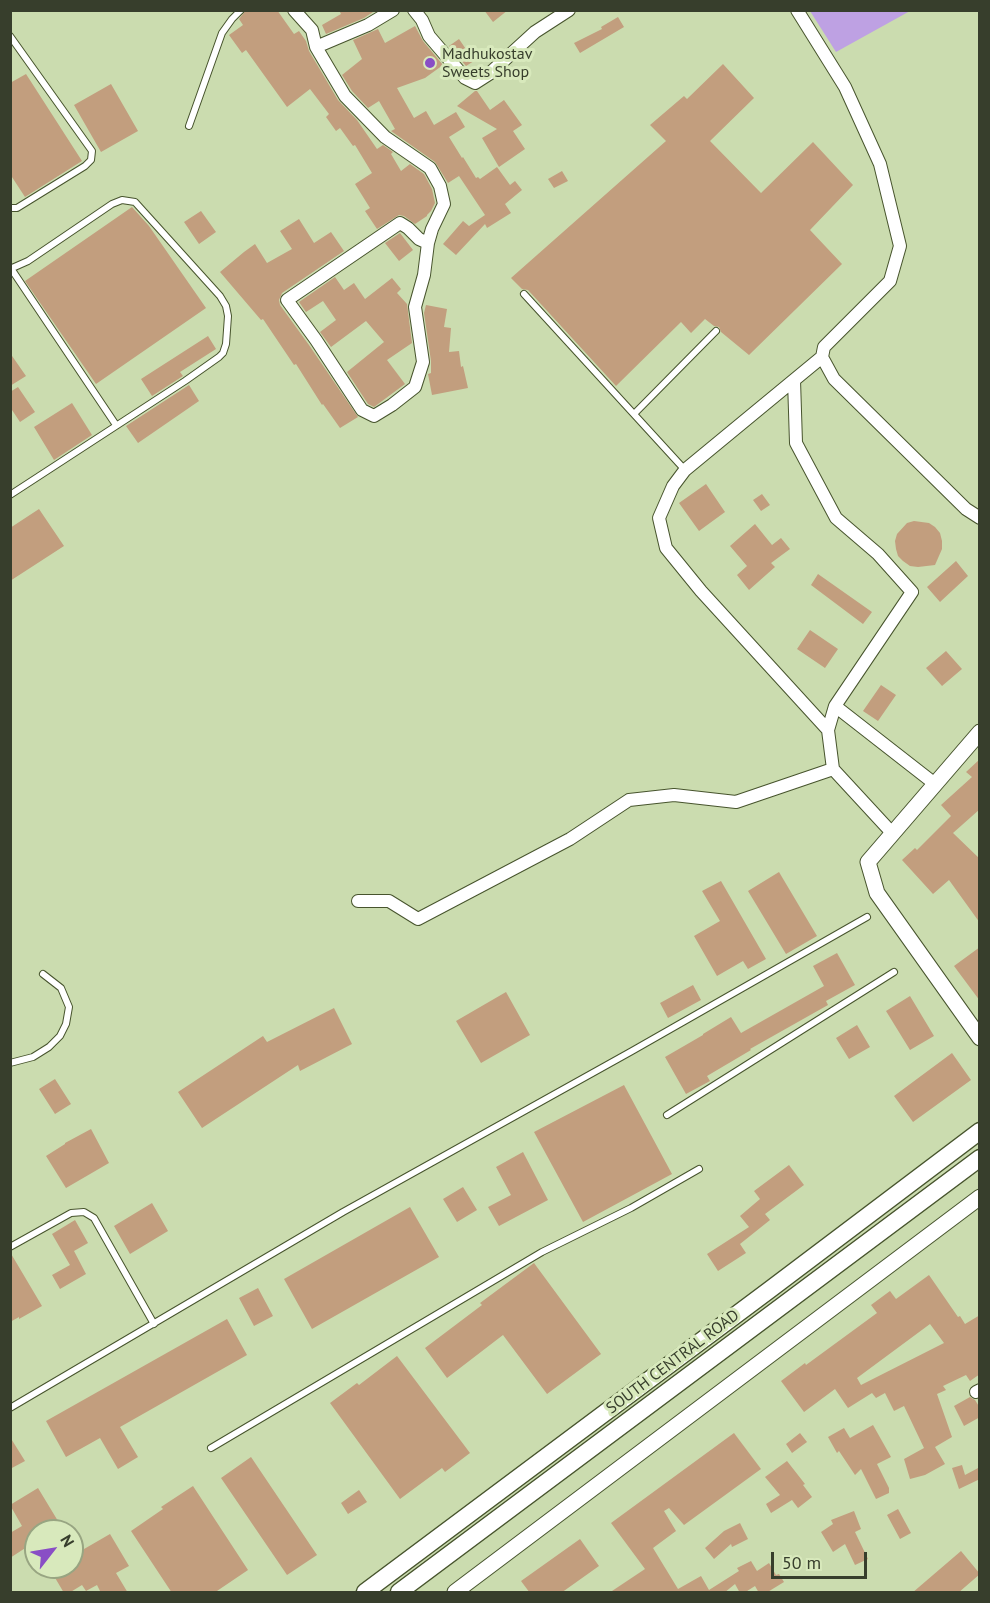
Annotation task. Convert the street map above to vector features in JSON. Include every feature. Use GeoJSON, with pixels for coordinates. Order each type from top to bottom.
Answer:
{"type":"FeatureCollection","features":[{"type":"Feature","properties":{"kind":"main road","name":"SOUTH CENTRAL ROAD"},"geometry":{"type":"LineString","coordinates":[[365,1593],[980,1131]]}},
{"type":"Feature","properties":{"kind":"main road","name":"SOUTH CENTRAL ROAD"},"geometry":{"type":"LineString","coordinates":[[399,1593],[980,1158]]}},
{"type":"Feature","properties":{"kind":"main road"},"geometry":{"type":"LineString","coordinates":[[609,1410],[621,1427]]}},
{"type":"Feature","properties":{"kind":"street"},"geometry":{"type":"LineString","coordinates":[[294,10],[312,30],[316,47],[345,96],[385,137],[429,168],[440,186],[444,204],[428,243],[424,275],[415,307],[423,362],[415,387],[374,416],[362,410],[287,300],[400,223],[419,239],[428,243]]}},
{"type":"Feature","properties":{"kind":"street"},"geometry":{"type":"LineString","coordinates":[[316,47],[368,25],[393,10]]}},
{"type":"Feature","properties":{"kind":"street"},"geometry":{"type":"LineString","coordinates":[[414,10],[422,20],[429,36],[465,78],[475,83],[489,74],[535,32],[568,10]]}},
{"type":"Feature","properties":{"kind":"street"},"geometry":{"type":"LineString","coordinates":[[797,10],[845,87],[880,164],[900,246],[891,281],[824,347],[822,357],[685,470],[673,486],[659,518],[666,548],[701,591],[828,730]]}},
{"type":"Feature","properties":{"kind":"street"},"geometry":{"type":"LineString","coordinates":[[822,357],[834,379],[966,509],[980,518]]}},
{"type":"Feature","properties":{"kind":"street"},"geometry":{"type":"LineString","coordinates":[[794,380],[796,443],[836,518],[878,555],[912,592],[835,706],[828,730],[833,769],[893,834]]}},
{"type":"Feature","properties":{"kind":"street"},"geometry":{"type":"LineString","coordinates":[[835,706],[935,784]]}},
{"type":"Feature","properties":{"kind":"street"},"geometry":{"type":"LineString","coordinates":[[980,732],[868,862],[877,893],[980,1038]]}},
{"type":"Feature","properties":{"kind":"street"},"geometry":{"type":"LineString","coordinates":[[358,901],[389,901],[418,919],[570,839],[629,800],[674,795],[736,802],[833,769]]}},
{"type":"Feature","properties":{"kind":"street"},"geometry":{"type":"LineString","coordinates":[[455,1593],[980,1197]]}},
{"type":"Feature","properties":{"kind":"lane"},"geometry":{"type":"LineString","coordinates":[[189,126],[222,33],[241,10]]}},
{"type":"Feature","properties":{"kind":"lane"},"geometry":{"type":"LineString","coordinates":[[10,36],[14,47],[92,151],[91,160],[85,166],[17,208],[10,208]]}},
{"type":"Feature","properties":{"kind":"lane"},"geometry":{"type":"LineString","coordinates":[[10,495],[185,381],[223,353],[226,345],[228,316],[226,306],[220,296],[135,202],[122,200],[112,204],[28,261],[11,268],[116,425]]}},
{"type":"Feature","properties":{"kind":"lane"},"geometry":{"type":"LineString","coordinates":[[524,294],[685,470]]}},
{"type":"Feature","properties":{"kind":"lane"},"geometry":{"type":"LineString","coordinates":[[634,414],[717,331]]}},
{"type":"Feature","properties":{"kind":"lane"},"geometry":{"type":"LineString","coordinates":[[11,1406],[343,1212],[632,1052],[867,917]]}},
{"type":"Feature","properties":{"kind":"lane"},"geometry":{"type":"LineString","coordinates":[[667,1115],[894,972]]}},
{"type":"Feature","properties":{"kind":"lane"},"geometry":{"type":"LineString","coordinates":[[10,1063],[33,1057],[49,1047],[60,1036],[66,1024],[69,1007],[61,987],[43,974]]}},
{"type":"Feature","properties":{"kind":"lane"},"geometry":{"type":"LineString","coordinates":[[211,1448],[542,1252],[630,1208],[699,1169]]}},
{"type":"Feature","properties":{"kind":"lane"},"geometry":{"type":"LineString","coordinates":[[10,1247],[71,1213],[84,1212],[94,1218],[154,1324]]}},
{"type":"Feature","properties":{"kind":"shaded area"},"geometry":{"type":"Polygon","coordinates":[[[810,11],[910,11],[836,52],[810,11]]]}},
{"type":"Feature","properties":{"kind":"building"},"geometry":{"type":"Polygon","coordinates":[[[246,10],[277,10],[294,34],[299,31],[338,100],[357,120],[377,149],[383,145],[393,152],[391,154],[401,171],[410,164],[424,174],[432,189],[435,203],[427,216],[415,224],[399,215],[377,229],[365,211],[370,208],[355,184],[372,173],[355,145],[353,146],[340,128],[336,131],[326,117],[329,114],[310,89],[287,107],[246,50],[242,53],[229,35],[243,25],[239,19],[246,10]]]}},
{"type":"Feature","properties":{"kind":"building"},"geometry":{"type":"Polygon","coordinates":[[[339,10],[376,10],[364,18],[326,34],[322,25],[341,14],[339,10]]]}},
{"type":"Feature","properties":{"kind":"building"},"geometry":{"type":"Polygon","coordinates":[[[484,10],[508,10],[493,22],[484,10]]]}},
{"type":"Feature","properties":{"kind":"building"},"geometry":{"type":"Polygon","coordinates":[[[618,17],[624,27],[580,53],[574,43],[602,29],[601,27],[618,17]]]}},
{"type":"Feature","properties":{"kind":"building"},"geometry":{"type":"Polygon","coordinates":[[[415,26],[423,41],[443,65],[425,78],[397,88],[414,118],[426,111],[434,125],[456,112],[465,127],[449,137],[476,178],[480,179],[497,167],[510,185],[515,181],[522,190],[505,204],[511,213],[487,228],[485,224],[456,255],[443,244],[463,221],[469,226],[485,215],[459,176],[448,183],[435,162],[391,131],[395,129],[379,101],[368,108],[352,91],[342,75],[362,59],[353,40],[378,29],[385,43],[415,26]]]}},
{"type":"Feature","properties":{"kind":"building"},"geometry":{"type":"Polygon","coordinates":[[[459,39],[474,61],[466,66],[449,46],[459,39]]]}},
{"type":"Feature","properties":{"kind":"building"},"geometry":{"type":"Polygon","coordinates":[[[723,64],[754,98],[710,141],[761,193],[813,142],[853,185],[810,230],[842,264],[749,355],[721,332],[719,327],[705,319],[691,333],[681,322],[616,386],[528,290],[522,289],[511,278],[666,141],[650,125],[684,96],[687,99],[723,64]]]}},
{"type":"Feature","properties":{"kind":"building"},"geometry":{"type":"Polygon","coordinates":[[[26,74],[82,161],[25,197],[10,174],[10,83],[26,74]]]}},
{"type":"Feature","properties":{"kind":"building"},"geometry":{"type":"Polygon","coordinates":[[[111,84],[138,131],[101,152],[74,105],[111,84]]]}},
{"type":"Feature","properties":{"kind":"building"},"geometry":{"type":"Polygon","coordinates":[[[475,91],[490,110],[504,100],[522,125],[513,131],[525,149],[499,167],[482,138],[497,129],[457,106],[475,91]]]}},
{"type":"Feature","properties":{"kind":"building"},"geometry":{"type":"Polygon","coordinates":[[[562,171],[568,181],[554,188],[548,179],[562,171]]]}},
{"type":"Feature","properties":{"kind":"building"},"geometry":{"type":"Polygon","coordinates":[[[132,207],[149,226],[206,308],[96,384],[25,281],[132,207]]]}},
{"type":"Feature","properties":{"kind":"building"},"geometry":{"type":"Polygon","coordinates":[[[201,211],[216,232],[199,244],[184,222],[201,211]]]}},
{"type":"Feature","properties":{"kind":"building"},"geometry":{"type":"Polygon","coordinates":[[[299,219],[314,243],[331,232],[344,251],[282,293],[279,300],[280,305],[358,417],[340,428],[263,319],[261,320],[220,272],[255,244],[267,263],[292,249],[280,231],[299,219]]]}},
{"type":"Feature","properties":{"kind":"building"},"geometry":{"type":"Polygon","coordinates":[[[400,233],[413,250],[399,261],[385,243],[400,233]]]}},
{"type":"Feature","properties":{"kind":"building"},"geometry":{"type":"Polygon","coordinates":[[[335,277],[344,290],[354,283],[365,299],[392,278],[401,289],[397,293],[407,304],[412,343],[387,360],[405,384],[374,407],[368,404],[347,372],[384,342],[366,321],[331,347],[320,332],[336,320],[323,301],[306,312],[299,302],[335,277]]]}},
{"type":"Feature","properties":{"kind":"building"},"geometry":{"type":"Polygon","coordinates":[[[426,305],[447,309],[444,327],[451,328],[449,352],[459,351],[461,367],[463,366],[468,388],[432,395],[428,374],[431,373],[431,361],[424,313],[426,305]]]}},
{"type":"Feature","properties":{"kind":"building"},"geometry":{"type":"Polygon","coordinates":[[[208,336],[216,349],[180,372],[183,376],[152,396],[141,379],[208,336]]]}},
{"type":"Feature","properties":{"kind":"building"},"geometry":{"type":"Polygon","coordinates":[[[10,353],[26,376],[10,386],[10,353]]]}},
{"type":"Feature","properties":{"kind":"building"},"geometry":{"type":"Polygon","coordinates":[[[189,385],[199,401],[138,443],[126,426],[189,385]]]}},
{"type":"Feature","properties":{"kind":"building"},"geometry":{"type":"Polygon","coordinates":[[[18,387],[35,412],[20,422],[10,407],[10,392],[18,387]]]}},
{"type":"Feature","properties":{"kind":"building"},"geometry":{"type":"Polygon","coordinates":[[[72,403],[92,435],[54,460],[34,427],[72,403]]]}},
{"type":"Feature","properties":{"kind":"building"},"geometry":{"type":"Polygon","coordinates":[[[706,484],[725,512],[699,531],[679,503],[706,484]]]}},
{"type":"Feature","properties":{"kind":"building"},"geometry":{"type":"Polygon","coordinates":[[[762,494],[770,505],[761,511],[753,500],[762,494]]]}},
{"type":"Feature","properties":{"kind":"building"},"geometry":{"type":"Polygon","coordinates":[[[39,509],[64,546],[10,581],[10,528],[39,509]]]}},
{"type":"Feature","properties":{"kind":"building"},"geometry":{"type":"Polygon","coordinates":[[[914,521],[929,523],[940,533],[942,549],[935,565],[910,566],[898,556],[895,541],[897,534],[907,523],[914,521]]]}},
{"type":"Feature","properties":{"kind":"building"},"geometry":{"type":"Polygon","coordinates":[[[755,524],[772,545],[781,538],[790,549],[771,563],[775,567],[749,590],[737,575],[747,566],[730,546],[755,524]]]}},
{"type":"Feature","properties":{"kind":"building"},"geometry":{"type":"Polygon","coordinates":[[[956,561],[968,576],[940,602],[927,587],[956,561]]]}},
{"type":"Feature","properties":{"kind":"building"},"geometry":{"type":"Polygon","coordinates":[[[818,574],[872,612],[863,624],[811,585],[818,574]]]}},
{"type":"Feature","properties":{"kind":"building"},"geometry":{"type":"Polygon","coordinates":[[[810,630],[838,649],[825,668],[797,649],[810,630]]]}},
{"type":"Feature","properties":{"kind":"building"},"geometry":{"type":"Polygon","coordinates":[[[946,651],[962,669],[942,686],[926,668],[946,651]]]}},
{"type":"Feature","properties":{"kind":"building"},"geometry":{"type":"Polygon","coordinates":[[[881,685],[896,695],[878,721],[863,711],[881,685]]]}},
{"type":"Feature","properties":{"kind":"building"},"geometry":{"type":"Polygon","coordinates":[[[980,759],[980,809],[953,833],[980,859],[980,923],[949,880],[933,894],[902,860],[915,848],[917,850],[951,816],[941,805],[972,777],[966,772],[980,759]]]}},
{"type":"Feature","properties":{"kind":"building"},"geometry":{"type":"Polygon","coordinates":[[[779,872],[817,936],[786,954],[748,891],[779,872]]]}},
{"type":"Feature","properties":{"kind":"building"},"geometry":{"type":"Polygon","coordinates":[[[721,881],[766,959],[748,969],[743,961],[717,976],[694,936],[720,921],[702,891],[721,881]]]}},
{"type":"Feature","properties":{"kind":"building"},"geometry":{"type":"Polygon","coordinates":[[[980,947],[980,1001],[954,966],[980,947]]]}},
{"type":"Feature","properties":{"kind":"building"},"geometry":{"type":"Polygon","coordinates":[[[837,953],[855,985],[826,1001],[828,1005],[707,1076],[710,1081],[686,1094],[665,1057],[731,1017],[741,1033],[824,986],[813,966],[837,953]]]}},
{"type":"Feature","properties":{"kind":"building"},"geometry":{"type":"Polygon","coordinates":[[[693,985],[701,1000],[668,1018],[660,1003],[693,985]]]}},
{"type":"Feature","properties":{"kind":"building"},"geometry":{"type":"Polygon","coordinates":[[[506,992],[530,1035],[481,1063],[456,1021],[506,992]]]}},
{"type":"Feature","properties":{"kind":"building"},"geometry":{"type":"Polygon","coordinates":[[[910,996],[934,1036],[910,1050],[886,1011],[910,996]]]}},
{"type":"Feature","properties":{"kind":"building"},"geometry":{"type":"Polygon","coordinates":[[[334,1008],[352,1044],[300,1071],[298,1065],[202,1128],[178,1092],[263,1036],[267,1042],[334,1008]]]}},
{"type":"Feature","properties":{"kind":"building"},"geometry":{"type":"Polygon","coordinates":[[[857,1025],[870,1047],[849,1059],[836,1038],[857,1025]]]}},
{"type":"Feature","properties":{"kind":"building"},"geometry":{"type":"Polygon","coordinates":[[[952,1053],[971,1080],[913,1122],[894,1096],[952,1053]]]}},
{"type":"Feature","properties":{"kind":"building"},"geometry":{"type":"Polygon","coordinates":[[[55,1079],[71,1104],[55,1114],[39,1089],[55,1079]]]}},
{"type":"Feature","properties":{"kind":"building"},"geometry":{"type":"Polygon","coordinates":[[[624,1085],[672,1174],[583,1222],[534,1132],[624,1085]]]}},
{"type":"Feature","properties":{"kind":"building"},"geometry":{"type":"Polygon","coordinates":[[[91,1129],[109,1163],[66,1188],[46,1156],[91,1129]]]}},
{"type":"Feature","properties":{"kind":"building"},"geometry":{"type":"Polygon","coordinates":[[[523,1152],[548,1200],[499,1226],[488,1207],[511,1195],[496,1167],[523,1152]]]}},
{"type":"Feature","properties":{"kind":"building"},"geometry":{"type":"Polygon","coordinates":[[[789,1165],[804,1185],[765,1214],[770,1220],[740,1244],[746,1253],[718,1271],[707,1254],[749,1227],[740,1216],[760,1199],[754,1191],[789,1165]]]}},
{"type":"Feature","properties":{"kind":"building"},"geometry":{"type":"Polygon","coordinates":[[[463,1187],[477,1210],[457,1222],[443,1199],[463,1187]]]}},
{"type":"Feature","properties":{"kind":"building"},"geometry":{"type":"Polygon","coordinates":[[[152,1203],[168,1231],[130,1254],[114,1226],[152,1203]]]}},
{"type":"Feature","properties":{"kind":"building"},"geometry":{"type":"Polygon","coordinates":[[[410,1207],[439,1257],[312,1329],[284,1279],[410,1207]]]}},
{"type":"Feature","properties":{"kind":"building"},"geometry":{"type":"Polygon","coordinates":[[[75,1220],[88,1243],[74,1251],[86,1274],[60,1289],[52,1275],[70,1265],[52,1234],[75,1220]]]}},
{"type":"Feature","properties":{"kind":"building"},"geometry":{"type":"Polygon","coordinates":[[[10,1252],[42,1306],[10,1322],[10,1252]]]}},
{"type":"Feature","properties":{"kind":"building"},"geometry":{"type":"Polygon","coordinates":[[[534,1263],[601,1354],[547,1394],[503,1335],[447,1378],[425,1348],[534,1263]]]}},
{"type":"Feature","properties":{"kind":"building"},"geometry":{"type":"Polygon","coordinates":[[[929,1275],[965,1324],[980,1315],[980,1374],[970,1381],[966,1375],[943,1386],[946,1390],[937,1394],[952,1437],[935,1447],[945,1464],[925,1475],[910,1479],[904,1459],[924,1448],[904,1406],[894,1411],[885,1393],[876,1398],[872,1393],[848,1408],[835,1389],[804,1412],[781,1381],[877,1313],[871,1305],[890,1291],[896,1299],[929,1275]],[[930,1324],[857,1378],[861,1385],[944,1343],[930,1324]]]}},
{"type":"Feature","properties":{"kind":"building"},"geometry":{"type":"Polygon","coordinates":[[[258,1288],[273,1316],[254,1326],[239,1298],[258,1288]]]}},
{"type":"Feature","properties":{"kind":"building"},"geometry":{"type":"Polygon","coordinates":[[[227,1319],[247,1355],[120,1427],[138,1457],[118,1469],[100,1438],[66,1457],[46,1421],[227,1319]]]}},
{"type":"Feature","properties":{"kind":"building"},"geometry":{"type":"Polygon","coordinates":[[[397,1356],[470,1453],[445,1472],[442,1468],[400,1499],[330,1403],[357,1383],[359,1385],[397,1356]]]}},
{"type":"Feature","properties":{"kind":"building"},"geometry":{"type":"Polygon","coordinates":[[[970,1397],[980,1408],[980,1417],[964,1426],[954,1406],[970,1397]]]}},
{"type":"Feature","properties":{"kind":"building"},"geometry":{"type":"Polygon","coordinates":[[[873,1425],[891,1457],[877,1464],[889,1488],[889,1493],[876,1499],[861,1469],[855,1475],[839,1451],[837,1453],[828,1437],[844,1428],[850,1438],[873,1425]]]}},
{"type":"Feature","properties":{"kind":"building"},"geometry":{"type":"Polygon","coordinates":[[[734,1433],[761,1469],[684,1525],[669,1508],[664,1511],[676,1531],[653,1548],[678,1589],[701,1576],[709,1590],[739,1571],[737,1568],[751,1561],[757,1571],[769,1563],[776,1575],[779,1574],[784,1582],[766,1593],[759,1593],[755,1586],[740,1593],[735,1584],[724,1593],[609,1593],[645,1569],[611,1523],[734,1433]]]}},
{"type":"Feature","properties":{"kind":"building"},"geometry":{"type":"Polygon","coordinates":[[[800,1433],[807,1442],[792,1453],[786,1444],[800,1433]]]}},
{"type":"Feature","properties":{"kind":"building"},"geometry":{"type":"Polygon","coordinates":[[[10,1437],[25,1461],[10,1469],[10,1437]]]}},
{"type":"Feature","properties":{"kind":"building"},"geometry":{"type":"Polygon","coordinates":[[[251,1457],[317,1555],[287,1575],[221,1478],[251,1457]]]}},
{"type":"Feature","properties":{"kind":"building"},"geometry":{"type":"Polygon","coordinates":[[[787,1461],[812,1497],[798,1508],[792,1500],[771,1513],[766,1504],[780,1495],[765,1477],[787,1461]]]}},
{"type":"Feature","properties":{"kind":"building"},"geometry":{"type":"Polygon","coordinates":[[[962,1465],[965,1475],[980,1467],[980,1479],[959,1489],[952,1468],[962,1465]]]}},
{"type":"Feature","properties":{"kind":"building"},"geometry":{"type":"Polygon","coordinates":[[[193,1486],[248,1570],[214,1593],[172,1593],[131,1531],[163,1509],[161,1507],[193,1486]]]}},
{"type":"Feature","properties":{"kind":"building"},"geometry":{"type":"Polygon","coordinates":[[[38,1488],[57,1519],[24,1519],[24,1549],[10,1558],[10,1533],[22,1526],[10,1505],[38,1488]]]}},
{"type":"Feature","properties":{"kind":"building"},"geometry":{"type":"Polygon","coordinates":[[[359,1490],[367,1502],[348,1514],[341,1503],[359,1490]]]}},
{"type":"Feature","properties":{"kind":"building"},"geometry":{"type":"Polygon","coordinates":[[[898,1509],[911,1533],[900,1539],[887,1515],[898,1509]]]}},
{"type":"Feature","properties":{"kind":"building"},"geometry":{"type":"Polygon","coordinates":[[[854,1511],[861,1529],[855,1532],[868,1559],[855,1565],[845,1544],[833,1552],[821,1532],[833,1524],[831,1520],[854,1511]]]}},
{"type":"Feature","properties":{"kind":"building"},"geometry":{"type":"Polygon","coordinates":[[[740,1523],[748,1539],[732,1547],[731,1544],[714,1559],[705,1548],[724,1531],[740,1523]]]}},
{"type":"Feature","properties":{"kind":"building"},"geometry":{"type":"Polygon","coordinates":[[[110,1534],[129,1566],[116,1573],[128,1593],[101,1593],[97,1585],[86,1591],[82,1585],[69,1593],[64,1593],[56,1579],[84,1579],[84,1549],[110,1534]]]}},
{"type":"Feature","properties":{"kind":"building"},"geometry":{"type":"Polygon","coordinates":[[[580,1539],[599,1566],[561,1593],[530,1593],[521,1581],[580,1539]]]}},
{"type":"Feature","properties":{"kind":"building"},"geometry":{"type":"Polygon","coordinates":[[[961,1551],[980,1574],[958,1593],[912,1593],[961,1551]]]}},
{"type":"Feature","properties":{"kind":"place","name":"Madhukostav Sweets Shop"},"geometry":{"type":"Point","coordinates":[430,63]}}]}
